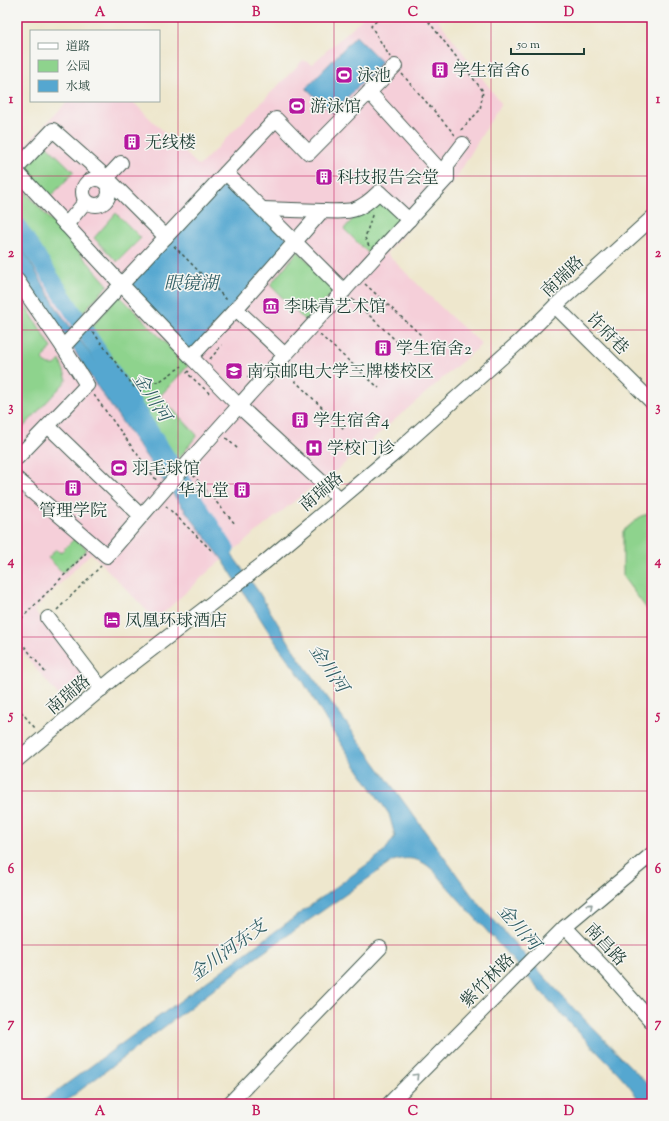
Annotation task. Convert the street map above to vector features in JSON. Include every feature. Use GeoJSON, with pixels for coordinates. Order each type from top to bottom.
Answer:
{"type":"FeatureCollection","features":[{"type":"Feature","properties":{"kind":"street"},"geometry":{"type":"LineString","coordinates":[[65,345],[120,284],[170,241],[226,173],[276,119],[309,153],[395,66]]}},
{"type":"Feature","properties":{"kind":"street"},"geometry":{"type":"LineString","coordinates":[[369,92],[448,178]]}},
{"type":"Feature","properties":{"kind":"street"},"geometry":{"type":"LineString","coordinates":[[17,168],[53,130],[170,241]]}},
{"type":"Feature","properties":{"kind":"street"},"geometry":{"type":"LineString","coordinates":[[17,479],[107,556],[183,468],[281,359],[348,295],[374,258],[448,178],[447,165],[463,144]]}},
{"type":"Feature","properties":{"kind":"street"},"geometry":{"type":"LineString","coordinates":[[106,180],[121,163]]}},
{"type":"Feature","properties":{"kind":"street"},"geometry":{"type":"LineString","coordinates":[[17,172],[120,284],[238,406],[340,499]]}},
{"type":"Feature","properties":{"kind":"street"},"geometry":{"type":"LineString","coordinates":[[226,173],[348,295]]}},
{"type":"Feature","properties":{"kind":"street"},"geometry":{"type":"LineString","coordinates":[[96,178],[106,180],[108,197],[106,200],[98,205],[90,204],[86,201],[82,193],[87,181],[96,178]]}},
{"type":"Feature","properties":{"kind":"street"},"geometry":{"type":"LineString","coordinates":[[262,209],[348,212],[359,208],[379,192],[409,220]]}},
{"type":"Feature","properties":{"kind":"street"},"geometry":{"type":"LineString","coordinates":[[66,225],[86,201]]}},
{"type":"Feature","properties":{"kind":"street"},"geometry":{"type":"LineString","coordinates":[[192,357],[232,304],[295,242],[322,211]]}},
{"type":"Feature","properties":{"kind":"street","name":"南瑞路"},"geometry":{"type":"LineString","coordinates":[[17,760],[102,689],[264,563],[395,453],[514,347],[555,306],[652,218]]}},
{"type":"Feature","properties":{"kind":"street"},"geometry":{"type":"LineString","coordinates":[[17,280],[65,345],[87,385],[17,458]]}},
{"type":"Feature","properties":{"kind":"street"},"geometry":{"type":"LineString","coordinates":[[232,304],[281,359]]}},
{"type":"Feature","properties":{"kind":"street","name":"许府巷"},"geometry":{"type":"LineString","coordinates":[[555,306],[652,402]]}},
{"type":"Feature","properties":{"kind":"street"},"geometry":{"type":"LineString","coordinates":[[48,426],[141,516]]}},
{"type":"Feature","properties":{"kind":"street"},"geometry":{"type":"LineString","coordinates":[[48,618],[102,689]]}},
{"type":"Feature","properties":{"kind":"street","name":"紫竹林路"},"geometry":{"type":"LineString","coordinates":[[389,1104],[563,929],[652,854]]}},
{"type":"Feature","properties":{"kind":"street","name":"南昌路"},"geometry":{"type":"LineString","coordinates":[[563,929],[608,972],[652,1022]]}},
{"type":"Feature","properties":{"kind":"street"},"geometry":{"type":"LineString","coordinates":[[229,1104],[380,948]]}},
{"type":"Feature","properties":{"kind":"path"},"geometry":{"type":"LineString","coordinates":[[381,17],[371,26],[395,66],[456,136],[480,110],[483,91],[425,17]]}},
{"type":"Feature","properties":{"kind":"path"},"geometry":{"type":"LineString","coordinates":[[373,198],[374,208],[366,238],[374,258]]}},
{"type":"Feature","properties":{"kind":"path"},"geometry":{"type":"LineString","coordinates":[[170,241],[232,304]]}},
{"type":"Feature","properties":{"kind":"path"},"geometry":{"type":"LineString","coordinates":[[365,284],[421,335]]}},
{"type":"Feature","properties":{"kind":"path"},"geometry":{"type":"LineString","coordinates":[[348,295],[409,353]]}},
{"type":"Feature","properties":{"kind":"path"},"geometry":{"type":"LineString","coordinates":[[85,324],[134,387],[160,382],[180,369],[192,357]]}},
{"type":"Feature","properties":{"kind":"path"},"geometry":{"type":"LineString","coordinates":[[319,334],[379,388]]}},
{"type":"Feature","properties":{"kind":"path"},"geometry":{"type":"LineString","coordinates":[[202,368],[222,346]]}},
{"type":"Feature","properties":{"kind":"path"},"geometry":{"type":"LineString","coordinates":[[281,359],[345,430]]}},
{"type":"Feature","properties":{"kind":"path"},"geometry":{"type":"LineString","coordinates":[[87,385],[164,490],[211,550]]}},
{"type":"Feature","properties":{"kind":"path"},"geometry":{"type":"LineString","coordinates":[[217,430],[238,449]]}},
{"type":"Feature","properties":{"kind":"path"},"geometry":{"type":"LineString","coordinates":[[183,468],[236,525]]}},
{"type":"Feature","properties":{"kind":"path"},"geometry":{"type":"LineString","coordinates":[[17,623],[94,545]]}},
{"type":"Feature","properties":{"kind":"path"},"geometry":{"type":"LineString","coordinates":[[48,618],[103,565],[107,556]]}},
{"type":"Feature","properties":{"kind":"path"},"geometry":{"type":"LineString","coordinates":[[17,637],[45,672]]}},
{"type":"Feature","properties":{"kind":"path"},"geometry":{"type":"LineString","coordinates":[[17,707],[43,738]]}},
{"type":"Feature","properties":{"kind":"shaded area","name":"南京邮电大学三牌楼校区"},"geometry":{"type":"Polygon","coordinates":[[[364,17],[436,17],[501,103],[455,180],[386,253],[449,315],[482,344],[337,470],[313,486],[211,569],[156,620],[91,553],[34,610],[87,675],[61,698],[17,646],[17,154],[67,102],[133,102],[199,166],[303,60],[312,64],[364,17]]]}},
{"type":"Feature","properties":{"kind":"green space"},"geometry":{"type":"Polygon","coordinates":[[[46,145],[74,172],[51,196],[24,169],[46,145]]]}},
{"type":"Feature","properties":{"kind":"green space"},"geometry":{"type":"Polygon","coordinates":[[[17,182],[108,285],[74,322],[17,225],[17,182]]]}},
{"type":"Feature","properties":{"kind":"green space"},"geometry":{"type":"Polygon","coordinates":[[[379,198],[402,219],[370,255],[344,229],[358,213],[379,198]]]}},
{"type":"Feature","properties":{"kind":"green space"},"geometry":{"type":"Polygon","coordinates":[[[116,213],[141,238],[117,262],[94,238],[116,213]]]}},
{"type":"Feature","properties":{"kind":"green space"},"geometry":{"type":"Polygon","coordinates":[[[298,251],[336,289],[306,322],[270,285],[298,251]]]}},
{"type":"Feature","properties":{"kind":"green space"},"geometry":{"type":"Polygon","coordinates":[[[17,292],[52,348],[46,353],[43,360],[48,365],[55,365],[60,360],[67,380],[17,434],[17,292]]]}},
{"type":"Feature","properties":{"kind":"green space"},"geometry":{"type":"Polygon","coordinates":[[[119,295],[188,366],[160,396],[197,435],[175,464],[85,335],[119,295]]]}},
{"type":"Feature","properties":{"kind":"green space"},"geometry":{"type":"Polygon","coordinates":[[[652,513],[652,616],[623,577],[623,531],[641,516],[652,513]]]}},
{"type":"Feature","properties":{"kind":"green space"},"geometry":{"type":"Polygon","coordinates":[[[75,538],[87,549],[63,573],[48,558],[56,549],[60,553],[75,538]]]}},
{"type":"Feature","properties":{"kind":"water","name":"泳池"},"geometry":{"type":"Polygon","coordinates":[[[356,36],[382,62],[332,113],[306,88],[356,36]]]}},
{"type":"Feature","properties":{"kind":"water","name":"眼镜湖"},"geometry":{"type":"Polygon","coordinates":[[[227,177],[290,241],[191,352],[126,285],[227,177]]]}},
{"type":"Feature","properties":{"kind":"water"},"geometry":{"type":"Polygon","coordinates":[[[17,239],[58,310],[118,392],[198,508],[258,591],[298,657],[473,897],[560,994],[651,1088],[652,1104],[639,1104],[638,1099],[624,1079],[542,993],[429,867],[417,860],[402,859],[393,861],[254,959],[62,1104],[39,1104],[384,852],[395,836],[389,814],[333,732],[300,676],[278,646],[222,559],[169,489],[92,379],[61,329],[17,272],[17,239]]]}},
{"type":"Feature","properties":{"kind":"waterway","name":"金川河"},"geometry":{"type":"LineString","coordinates":[[17,225],[226,549]]}},
{"type":"Feature","properties":{"kind":"place","name":"学生宿舍6"},"geometry":{"type":"Point","coordinates":[440,70]}},
{"type":"Feature","properties":{"kind":"place","name":"泳池"},"geometry":{"type":"Point","coordinates":[344,75]}},
{"type":"Feature","properties":{"kind":"place","name":"游泳馆"},"geometry":{"type":"Point","coordinates":[297,106]}},
{"type":"Feature","properties":{"kind":"place","name":"无线楼"},"geometry":{"type":"Point","coordinates":[132,142]}},
{"type":"Feature","properties":{"kind":"place","name":"科技报告会堂"},"geometry":{"type":"Point","coordinates":[324,177]}},
{"type":"Feature","properties":{"kind":"place","name":"李味青艺术馆"},"geometry":{"type":"Point","coordinates":[271,306]}},
{"type":"Feature","properties":{"kind":"place","name":"学生宿舍2"},"geometry":{"type":"Point","coordinates":[383,348]}},
{"type":"Feature","properties":{"kind":"place","name":"南京邮电大学三牌楼校区"},"geometry":{"type":"Point","coordinates":[234,371]}},
{"type":"Feature","properties":{"kind":"place","name":"学生宿舍4"},"geometry":{"type":"Point","coordinates":[300,420]}},
{"type":"Feature","properties":{"kind":"place","name":"学校门诊"},"geometry":{"type":"Point","coordinates":[314,448]}},
{"type":"Feature","properties":{"kind":"place","name":"羽毛球馆"},"geometry":{"type":"Point","coordinates":[119,468]}},
{"type":"Feature","properties":{"kind":"place","name":"管理学院"},"geometry":{"type":"Point","coordinates":[73,488]}},
{"type":"Feature","properties":{"kind":"place","name":"华礼堂"},"geometry":{"type":"Point","coordinates":[242,490]}},
{"type":"Feature","properties":{"kind":"place","name":"凤凰环球酒店"},"geometry":{"type":"Point","coordinates":[112,620]}},
{"type":"Feature","properties":{"kind":"water label","name":"金川河东支"},"geometry":{"type":"Point","coordinates":[228,950]}}]}
